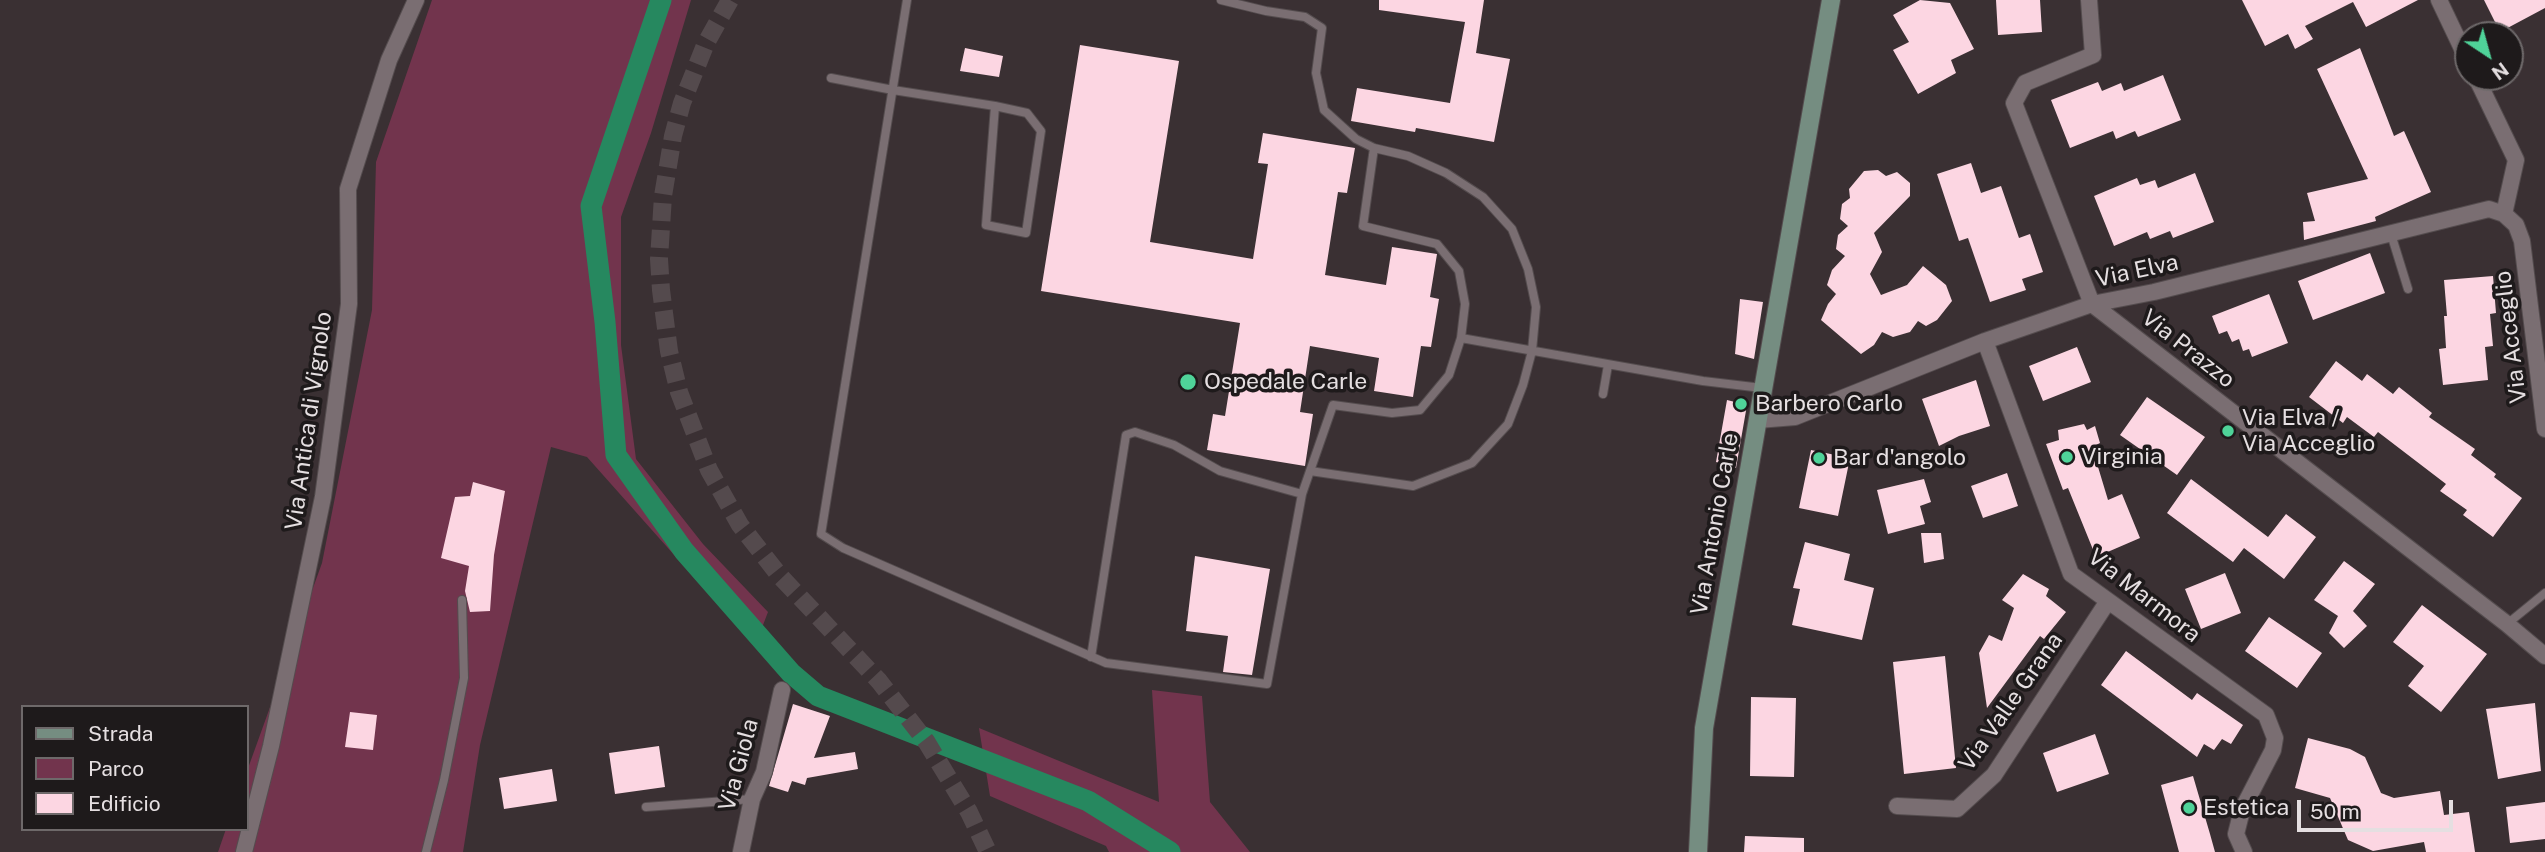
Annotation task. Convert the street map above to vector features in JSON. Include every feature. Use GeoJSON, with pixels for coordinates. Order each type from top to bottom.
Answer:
{"type":"FeatureCollection","features":[{"type":"Feature","properties":{"kind":"street","name":"Via Antica di Vignolo"},"geometry":{"type":"LineString","coordinates":[[244,852],[271,746],[324,497],[349,304],[348,189],[389,60],[416,0]]}},
{"type":"Feature","properties":{"kind":"street","name":"Via Antonio Carle"},"geometry":{"type":"LineString","coordinates":[[1698,852],[1704,728],[1830,0]]}},
{"type":"Feature","properties":{"kind":"street"},"geometry":{"type":"LineString","coordinates":[[2089,0],[2093,55],[2025,83],[2014,103],[2092,304]]}},
{"type":"Feature","properties":{"kind":"street"},"geometry":{"type":"LineString","coordinates":[[2439,0],[2454,32]]}},
{"type":"Feature","properties":{"kind":"street"},"geometry":{"type":"LineString","coordinates":[[2483,91],[2516,160],[2504,214]]}},
{"type":"Feature","properties":{"kind":"street","name":"Via Elva"},"geometry":{"type":"LineString","coordinates":[[1758,420],[1795,417],[1985,341],[2092,304],[2154,292],[2489,209],[2504,214]]}},
{"type":"Feature","properties":{"kind":"street","name":"Via Acceglio"},"geometry":{"type":"LineString","coordinates":[[2504,214],[2516,225],[2522,241],[2545,429]]}},
{"type":"Feature","properties":{"kind":"street","name":"Via Prazzo"},"geometry":{"type":"LineString","coordinates":[[2092,304],[2545,656]]}},
{"type":"Feature","properties":{"kind":"street","name":"Via Marmora"},"geometry":{"type":"LineString","coordinates":[[1985,341],[2071,574],[2266,715],[2276,738],[2273,750],[2242,810],[2236,834],[2244,852]]}},
{"type":"Feature","properties":{"kind":"street","name":"Via Valle Grana"},"geometry":{"type":"LineString","coordinates":[[1897,806],[1957,810],[1994,775],[2108,601]]}},
{"type":"Feature","properties":{"kind":"street","name":"Via Giola"},"geometry":{"type":"LineString","coordinates":[[741,852],[752,799],[764,772],[782,690]]}},
{"type":"Feature","properties":{"kind":"lane"},"geometry":{"type":"LineString","coordinates":[[908,0],[821,534],[843,548],[1106,663],[1267,684],[1303,495],[1333,405],[1392,413],[1420,410],[1449,375],[1461,338],[1465,304],[1458,271],[1437,244],[1363,226],[1374,148]]}},
{"type":"Feature","properties":{"kind":"lane"},"geometry":{"type":"LineString","coordinates":[[1221,0],[1305,17],[1322,28],[1316,73],[1324,110],[1356,139],[1374,148],[1408,156],[1446,173],[1483,197],[1512,229],[1528,269],[1536,307],[1532,351],[1523,385],[1507,424],[1472,463],[1413,486],[1310,471]]}},
{"type":"Feature","properties":{"kind":"lane"},"geometry":{"type":"LineString","coordinates":[[831,78],[995,106],[1027,113],[1041,131],[1026,233],[986,225],[995,106]]}},
{"type":"Feature","properties":{"kind":"lane"},"geometry":{"type":"LineString","coordinates":[[2390,234],[2408,289]]}},
{"type":"Feature","properties":{"kind":"lane"},"geometry":{"type":"LineString","coordinates":[[1461,338],[1608,365],[1764,388]]}},
{"type":"Feature","properties":{"kind":"lane"},"geometry":{"type":"LineString","coordinates":[[1604,394],[1608,365]]}},
{"type":"Feature","properties":{"kind":"lane"},"geometry":{"type":"LineString","coordinates":[[1091,657],[1126,435],[1135,432],[1174,445],[1220,471],[1303,495]]}},
{"type":"Feature","properties":{"kind":"lane"},"geometry":{"type":"LineString","coordinates":[[2507,624],[2545,593]]}},
{"type":"Feature","properties":{"kind":"lane"},"geometry":{"type":"LineString","coordinates":[[426,852],[444,780],[464,677],[462,600]]}},
{"type":"Feature","properties":{"kind":"lane"},"geometry":{"type":"LineString","coordinates":[[646,807],[752,799]]}},
{"type":"Feature","properties":{"kind":"green space"},"geometry":{"type":"Polygon","coordinates":[[[432,0],[691,0],[651,133],[621,217],[621,345],[636,459],[703,544],[768,612],[755,646],[587,457],[551,447],[480,745],[463,852],[218,852],[225,831],[248,831],[248,768],[322,563],[372,310],[376,162],[432,0]]]}},
{"type":"Feature","properties":{"kind":"green space"},"geometry":{"type":"Polygon","coordinates":[[[1152,690],[1202,696],[1210,802],[1250,852],[1109,852],[1106,846],[990,796],[979,728],[1159,802],[1152,690]]]}},
{"type":"Feature","properties":{"kind":"building"},"geometry":{"type":"Polygon","coordinates":[[[1379,0],[1484,0],[1476,53],[1510,59],[1494,142],[1416,128],[1415,132],[1351,121],[1357,88],[1450,103],[1465,22],[1379,10],[1379,0]]]}},
{"type":"Feature","properties":{"kind":"building"},"geometry":{"type":"Polygon","coordinates":[[[1920,0],[1950,3],[1974,49],[1951,60],[1956,73],[1918,94],[1893,50],[1909,42],[1893,15],[1920,0]]]}},
{"type":"Feature","properties":{"kind":"building"},"geometry":{"type":"Polygon","coordinates":[[[1996,0],[2040,0],[2042,32],[1998,35],[1996,0]]]}},
{"type":"Feature","properties":{"kind":"building"},"geometry":{"type":"Polygon","coordinates":[[[2242,0],[2418,0],[2366,27],[2353,2],[2305,26],[2313,39],[2295,49],[2288,34],[2265,46],[2242,0]]]}},
{"type":"Feature","properties":{"kind":"building"},"geometry":{"type":"Polygon","coordinates":[[[2484,0],[2545,0],[2545,8],[2521,21],[2494,21],[2484,0]]]}},
{"type":"Feature","properties":{"kind":"building"},"geometry":{"type":"Polygon","coordinates":[[[1080,45],[1179,61],[1150,242],[1253,259],[1268,164],[1258,163],[1263,133],[1355,148],[1347,193],[1338,192],[1325,275],[1386,285],[1392,247],[1437,254],[1430,297],[1439,299],[1431,347],[1421,346],[1413,397],[1374,391],[1379,358],[1310,346],[1300,412],[1313,414],[1305,466],[1207,450],[1213,414],[1225,416],[1240,323],[1041,291],[1080,45]]]}},
{"type":"Feature","properties":{"kind":"building"},"geometry":{"type":"Polygon","coordinates":[[[965,48],[1003,56],[999,77],[960,71],[965,48]]]}},
{"type":"Feature","properties":{"kind":"building"},"geometry":{"type":"Polygon","coordinates":[[[2360,48],[2394,136],[2404,131],[2431,192],[2375,217],[2376,221],[2304,240],[2303,222],[2315,221],[2307,193],[2368,179],[2317,69],[2360,48]]]}},
{"type":"Feature","properties":{"kind":"building"},"geometry":{"type":"Polygon","coordinates":[[[2163,75],[2181,120],[2138,137],[2135,131],[2116,139],[2113,131],[2070,148],[2051,100],[2098,82],[2102,91],[2121,83],[2124,91],[2163,75]]]}},
{"type":"Feature","properties":{"kind":"building"},"geometry":{"type":"Polygon","coordinates":[[[1971,163],[1981,193],[2001,186],[2019,238],[2030,234],[2043,272],[2022,279],[2026,290],[1990,302],[1968,238],[1959,241],[1937,174],[1971,163]]]}},
{"type":"Feature","properties":{"kind":"building"},"geometry":{"type":"Polygon","coordinates":[[[1878,170],[1886,176],[1897,172],[1910,183],[1910,196],[1874,233],[1882,252],[1870,274],[1881,295],[1907,285],[1923,266],[1946,285],[1952,301],[1937,320],[1926,326],[1918,321],[1910,332],[1893,337],[1882,332],[1874,345],[1861,354],[1821,320],[1836,294],[1827,285],[1832,270],[1845,256],[1836,249],[1838,235],[1848,226],[1840,219],[1842,204],[1850,198],[1849,189],[1864,171],[1878,170]]]}},
{"type":"Feature","properties":{"kind":"building"},"geometry":{"type":"Polygon","coordinates":[[[2195,173],[2214,222],[2173,238],[2170,231],[2150,239],[2147,232],[2114,246],[2094,196],[2137,178],[2140,185],[2155,180],[2158,188],[2195,173]]]}},
{"type":"Feature","properties":{"kind":"building"},"geometry":{"type":"Polygon","coordinates":[[[2370,253],[2385,293],[2313,320],[2298,281],[2370,253]]]}},
{"type":"Feature","properties":{"kind":"building"},"geometry":{"type":"Polygon","coordinates":[[[2493,276],[2496,313],[2490,314],[2493,346],[2485,347],[2488,380],[2443,385],[2439,349],[2446,348],[2444,280],[2493,276]]]}},
{"type":"Feature","properties":{"kind":"building"},"geometry":{"type":"Polygon","coordinates":[[[2269,294],[2288,343],[2252,357],[2249,349],[2243,351],[2239,339],[2232,342],[2227,331],[2219,334],[2212,316],[2269,294]]]}},
{"type":"Feature","properties":{"kind":"building"},"geometry":{"type":"Polygon","coordinates":[[[1740,299],[1763,302],[1754,359],[1735,354],[1740,299]]]}},
{"type":"Feature","properties":{"kind":"building"},"geometry":{"type":"Polygon","coordinates":[[[2077,347],[2091,382],[2043,401],[2029,366],[2077,347]]]}},
{"type":"Feature","properties":{"kind":"building"},"geometry":{"type":"Polygon","coordinates":[[[2336,361],[2362,381],[2367,374],[2393,394],[2399,387],[2432,413],[2429,417],[2475,449],[2471,455],[2522,498],[2493,537],[2463,515],[2467,510],[2440,491],[2446,484],[2378,432],[2374,437],[2347,417],[2343,423],[2309,397],[2336,361]]]}},
{"type":"Feature","properties":{"kind":"building"},"geometry":{"type":"Polygon","coordinates":[[[1976,380],[1990,426],[1939,446],[1922,399],[1976,380]]]}},
{"type":"Feature","properties":{"kind":"building"},"geometry":{"type":"Polygon","coordinates":[[[2147,397],[2205,437],[2177,475],[2120,435],[2147,397]]]}},
{"type":"Feature","properties":{"kind":"building"},"geometry":{"type":"Polygon","coordinates":[[[1727,400],[1747,405],[1736,468],[1716,462],[1727,400]]]}},
{"type":"Feature","properties":{"kind":"building"},"geometry":{"type":"Polygon","coordinates":[[[2084,424],[2087,430],[2095,426],[2100,443],[2092,447],[2108,500],[2122,494],[2140,538],[2096,557],[2068,488],[2063,490],[2046,444],[2059,440],[2058,430],[2084,424]]]}},
{"type":"Feature","properties":{"kind":"building"},"geometry":{"type":"Polygon","coordinates":[[[1811,450],[1850,458],[1838,516],[1799,508],[1811,450]]]}},
{"type":"Feature","properties":{"kind":"building"},"geometry":{"type":"Polygon","coordinates":[[[2007,473],[2018,506],[1983,518],[1971,486],[2007,473]]]}},
{"type":"Feature","properties":{"kind":"building"},"geometry":{"type":"Polygon","coordinates":[[[1924,479],[1931,502],[1920,506],[1925,524],[1888,534],[1877,490],[1924,479]]]}},
{"type":"Feature","properties":{"kind":"building"},"geometry":{"type":"Polygon","coordinates":[[[2191,479],[2268,537],[2286,514],[2316,537],[2284,579],[2244,548],[2233,562],[2167,513],[2191,479]]]}},
{"type":"Feature","properties":{"kind":"building"},"geometry":{"type":"Polygon","coordinates":[[[473,482],[505,491],[494,555],[490,611],[470,612],[465,591],[469,566],[441,558],[455,497],[470,496],[473,482]]]}},
{"type":"Feature","properties":{"kind":"building"},"geometry":{"type":"Polygon","coordinates":[[[1921,533],[1941,533],[1944,559],[1924,563],[1921,533]]]}},
{"type":"Feature","properties":{"kind":"building"},"geometry":{"type":"Polygon","coordinates":[[[1805,542],[1850,554],[1844,580],[1874,588],[1862,640],[1792,625],[1800,589],[1793,588],[1805,542]]]}},
{"type":"Feature","properties":{"kind":"building"},"geometry":{"type":"Polygon","coordinates":[[[1195,556],[1270,569],[1252,675],[1223,672],[1228,636],[1186,631],[1195,556]]]}},
{"type":"Feature","properties":{"kind":"building"},"geometry":{"type":"Polygon","coordinates":[[[2344,561],[2375,584],[2353,611],[2367,626],[2344,648],[2329,633],[2338,616],[2314,600],[2344,561]]]}},
{"type":"Feature","properties":{"kind":"building"},"geometry":{"type":"Polygon","coordinates":[[[2225,573],[2241,613],[2201,629],[2185,589],[2225,573]]]}},
{"type":"Feature","properties":{"kind":"building"},"geometry":{"type":"Polygon","coordinates":[[[2023,574],[2049,589],[2046,596],[2066,612],[2044,639],[2040,636],[1987,708],[1979,653],[1989,635],[2002,641],[2014,608],[2002,600],[2023,574]]]}},
{"type":"Feature","properties":{"kind":"building"},"geometry":{"type":"Polygon","coordinates":[[[2422,605],[2487,654],[2441,712],[2408,686],[2424,666],[2393,642],[2422,605]]]}},
{"type":"Feature","properties":{"kind":"building"},"geometry":{"type":"Polygon","coordinates":[[[2269,617],[2322,653],[2297,688],[2245,651],[2269,617]]]}},
{"type":"Feature","properties":{"kind":"building"},"geometry":{"type":"Polygon","coordinates":[[[2126,651],[2192,700],[2197,693],[2243,725],[2231,744],[2222,739],[2214,750],[2204,744],[2197,757],[2101,685],[2126,651]]]}},
{"type":"Feature","properties":{"kind":"building"},"geometry":{"type":"Polygon","coordinates":[[[1945,656],[1956,768],[1904,774],[1893,662],[1945,656]]]}},
{"type":"Feature","properties":{"kind":"building"},"geometry":{"type":"Polygon","coordinates":[[[1751,697],[1796,698],[1794,777],[1750,776],[1751,697]]]}},
{"type":"Feature","properties":{"kind":"building"},"geometry":{"type":"Polygon","coordinates":[[[2535,703],[2541,771],[2498,779],[2486,709],[2535,703]]]}},
{"type":"Feature","properties":{"kind":"building"},"geometry":{"type":"Polygon","coordinates":[[[793,704],[830,716],[814,758],[855,752],[858,769],[807,778],[805,785],[792,781],[788,792],[769,786],[793,704]]]}},
{"type":"Feature","properties":{"kind":"building"},"geometry":{"type":"Polygon","coordinates":[[[350,712],[377,715],[373,750],[345,747],[350,712]]]}},
{"type":"Feature","properties":{"kind":"building"},"geometry":{"type":"Polygon","coordinates":[[[2095,734],[2109,774],[2057,792],[2043,753],[2095,734]]]}},
{"type":"Feature","properties":{"kind":"building"},"geometry":{"type":"Polygon","coordinates":[[[2308,738],[2350,749],[2365,757],[2381,793],[2394,798],[2440,791],[2444,815],[2469,812],[2475,852],[2426,852],[2424,842],[2373,851],[2348,840],[2330,798],[2295,788],[2308,738]]]}},
{"type":"Feature","properties":{"kind":"building"},"geometry":{"type":"Polygon","coordinates":[[[659,746],[665,787],[615,794],[609,753],[659,746]]]}},
{"type":"Feature","properties":{"kind":"building"},"geometry":{"type":"Polygon","coordinates":[[[552,769],[557,801],[504,809],[499,778],[552,769]]]}},
{"type":"Feature","properties":{"kind":"building"},"geometry":{"type":"Polygon","coordinates":[[[2193,776],[2215,852],[2179,852],[2161,785],[2193,776]]]}},
{"type":"Feature","properties":{"kind":"building"},"geometry":{"type":"Polygon","coordinates":[[[2545,802],[2545,839],[2510,843],[2506,807],[2545,802]]]}},
{"type":"Feature","properties":{"kind":"building"},"geometry":{"type":"Polygon","coordinates":[[[1745,836],[1804,838],[1804,852],[1744,852],[1745,836]]]}},
{"type":"Feature","properties":{"kind":"waterway"},"geometry":{"type":"LineString","coordinates":[[661,0],[591,206],[605,322],[616,455],[684,551],[791,673],[818,696],[1088,801],[1170,852]]}},
{"type":"Feature","properties":{"kind":"tunnel"},"geometry":{"type":"LineString","coordinates":[[730,0],[706,43],[682,103],[673,136],[663,196],[659,259],[661,290],[669,351],[679,392],[709,470],[740,525],[779,575],[879,681],[926,741],[969,812],[988,852]]}},
{"type":"Feature","properties":{"kind":"place","name":"Ospedale Carle"},"geometry":{"type":"Point","coordinates":[1188,382]}},
{"type":"Feature","properties":{"kind":"place","name":"Barbero Carlo"},"geometry":{"type":"Point","coordinates":[1741,404]}},
{"type":"Feature","properties":{"kind":"place","name":"Via Elva / Via Acceglio"},"geometry":{"type":"Point","coordinates":[2228,431]}},
{"type":"Feature","properties":{"kind":"place","name":"Virginia"},"geometry":{"type":"Point","coordinates":[2067,457]}},
{"type":"Feature","properties":{"kind":"place","name":"Bar d'angolo"},"geometry":{"type":"Point","coordinates":[1819,458]}},
{"type":"Feature","properties":{"kind":"place","name":"Estetica"},"geometry":{"type":"Point","coordinates":[2189,808]}}]}
